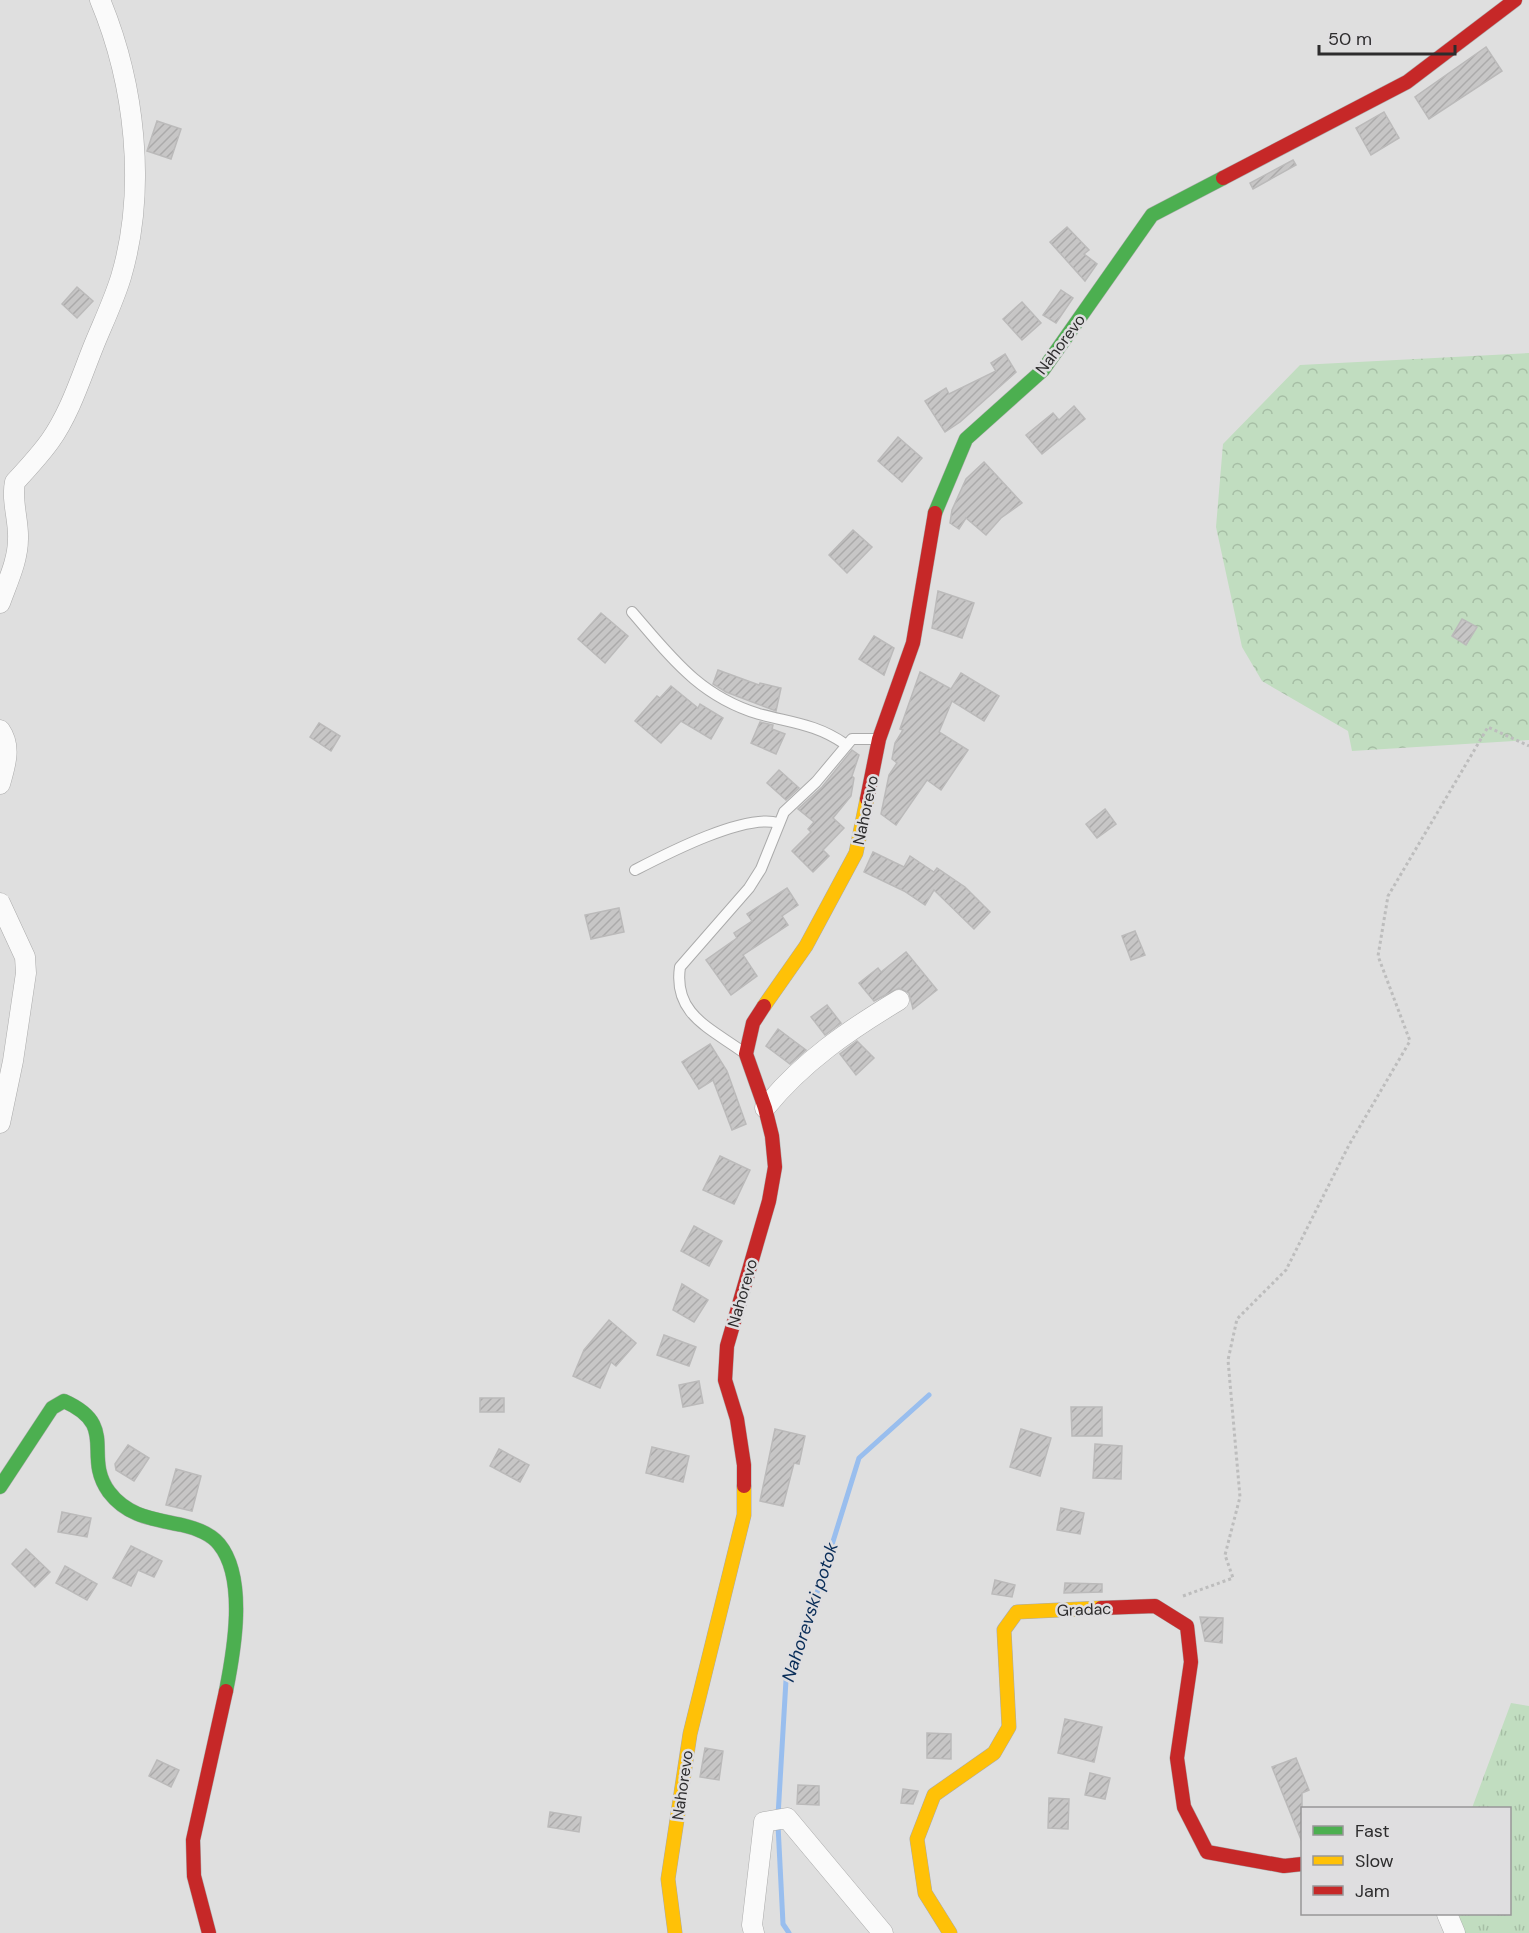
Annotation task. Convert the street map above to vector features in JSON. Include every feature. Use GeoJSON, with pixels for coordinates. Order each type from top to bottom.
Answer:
{"type":"FeatureCollection","features":[{"type":"Feature","properties":{"kind":"street"},"geometry":{"type":"LineString","coordinates":[[0,603],[19,541],[17,507],[13,491],[15,482],[51,440],[71,402],[121,279],[128,248],[136,179],[131,129],[112,28],[100,0]]}},
{"type":"Feature","properties":{"kind":"street","name":"Nahorevo"},"geometry":{"type":"LineString","coordinates":[[675,1933],[668,1879],[690,1734],[744,1515],[744,1465],[737,1419],[725,1380],[727,1346],[769,1201],[775,1167],[772,1136],[765,1108],[746,1054],[753,1023],[806,946],[855,853],[879,739],[913,643],[936,505],[966,439],[1043,370],[1152,215],[1407,82],[1515,0]]}},
{"type":"Feature","properties":{"kind":"street"},"geometry":{"type":"LineString","coordinates":[[0,730],[4,736],[8,755],[0,784]]}},
{"type":"Feature","properties":{"kind":"street"},"geometry":{"type":"LineString","coordinates":[[0,903],[25,957],[26,973],[13,1061],[0,1123]]}},
{"type":"Feature","properties":{"kind":"street"},"geometry":{"type":"LineString","coordinates":[[765,1108],[794,1073],[862,1022],[899,1000]]}},
{"type":"Feature","properties":{"kind":"street"},"geometry":{"type":"LineString","coordinates":[[0,1487],[52,1408],[64,1401],[88,1413],[96,1430],[100,1474],[107,1490],[119,1504],[135,1514],[206,1533],[220,1545],[233,1568],[236,1603],[230,1663],[193,1841],[193,1877],[209,1933]]}},
{"type":"Feature","properties":{"kind":"street"},"geometry":{"type":"LineString","coordinates":[[1155,1606],[1187,1626],[1191,1662],[1177,1758],[1184,1807],[1207,1852],[1284,1866],[1301,1864]]}},
{"type":"Feature","properties":{"kind":"street","name":"Gradac"},"geometry":{"type":"LineString","coordinates":[[950,1933],[925,1893],[917,1839],[934,1795],[994,1753],[1009,1726],[1004,1630],[1017,1612],[1155,1606]]}},
{"type":"Feature","properties":{"kind":"street"},"geometry":{"type":"LineString","coordinates":[[753,1933],[764,1822],[787,1818],[883,1933]]}},
{"type":"Feature","properties":{"kind":"street"},"geometry":{"type":"LineString","coordinates":[[1447,1915],[1455,1933]]}},
{"type":"Feature","properties":{"kind":"lane"},"geometry":{"type":"LineString","coordinates":[[632,612],[699,686],[758,713],[825,731],[845,744]]}},
{"type":"Feature","properties":{"kind":"lane"},"geometry":{"type":"LineString","coordinates":[[746,1054],[690,1013],[682,999],[680,967],[748,888],[760,869],[784,812],[838,758],[845,744],[859,737],[879,739]]}},
{"type":"Feature","properties":{"kind":"lane"},"geometry":{"type":"LineString","coordinates":[[635,870],[693,842],[759,820],[778,823]]}},
{"type":"Feature","properties":{"kind":"path"},"geometry":{"type":"LineString","coordinates":[[1155,1606],[1233,1578],[1225,1555],[1240,1497],[1228,1360],[1237,1319],[1286,1270],[1349,1145],[1410,1041],[1378,956],[1388,896],[1488,727],[1529,746]]}},
{"type":"Feature","properties":{"kind":"green space"},"geometry":{"type":"Polygon","coordinates":[[[1529,353],[1529,740],[1352,751],[1348,731],[1262,681],[1242,647],[1216,527],[1223,444],[1300,365],[1529,353]]]}},
{"type":"Feature","properties":{"kind":"green space"},"geometry":{"type":"Polygon","coordinates":[[[1511,1703],[1529,1706],[1529,1933],[1450,1933],[1460,1920],[1459,1915],[1511,1915],[1511,1807],[1472,1807],[1511,1703]]]}},
{"type":"Feature","properties":{"kind":"building"},"geometry":{"type":"Polygon","coordinates":[[[1486,47],[1502,71],[1429,119],[1415,97],[1486,47]]]}},
{"type":"Feature","properties":{"kind":"building"},"geometry":{"type":"Polygon","coordinates":[[[1384,112],[1399,138],[1371,155],[1356,128],[1384,112]]]}},
{"type":"Feature","properties":{"kind":"building"},"geometry":{"type":"Polygon","coordinates":[[[157,121],[181,129],[171,159],[147,151],[157,121]]]}},
{"type":"Feature","properties":{"kind":"building"},"geometry":{"type":"Polygon","coordinates":[[[1293,160],[1296,165],[1253,189],[1250,183],[1293,160]]]}},
{"type":"Feature","properties":{"kind":"building"},"geometry":{"type":"Polygon","coordinates":[[[1067,227],[1089,250],[1084,254],[1097,264],[1085,281],[1050,242],[1067,227]]]}},
{"type":"Feature","properties":{"kind":"building"},"geometry":{"type":"Polygon","coordinates":[[[77,287],[93,301],[77,318],[62,304],[77,287]]]}},
{"type":"Feature","properties":{"kind":"building"},"geometry":{"type":"Polygon","coordinates":[[[1061,290],[1073,298],[1056,323],[1043,315],[1061,290]]]}},
{"type":"Feature","properties":{"kind":"building"},"geometry":{"type":"Polygon","coordinates":[[[1022,302],[1041,323],[1022,340],[1003,319],[1022,302]]]}},
{"type":"Feature","properties":{"kind":"building"},"geometry":{"type":"Polygon","coordinates":[[[1005,354],[1016,372],[960,422],[945,432],[925,401],[946,388],[949,394],[996,371],[991,363],[1005,354]]]}},
{"type":"Feature","properties":{"kind":"building"},"geometry":{"type":"Polygon","coordinates":[[[1074,406],[1085,419],[1042,454],[1026,435],[1053,413],[1059,420],[1074,406]]]}},
{"type":"Feature","properties":{"kind":"building"},"geometry":{"type":"Polygon","coordinates":[[[898,437],[922,458],[902,482],[878,461],[898,437]]]}},
{"type":"Feature","properties":{"kind":"building"},"geometry":{"type":"Polygon","coordinates":[[[984,462],[1022,503],[1001,518],[986,535],[966,518],[959,529],[950,523],[952,510],[966,479],[984,462]]]}},
{"type":"Feature","properties":{"kind":"building"},"geometry":{"type":"Polygon","coordinates":[[[853,530],[872,547],[847,573],[829,555],[853,530]]]}},
{"type":"Feature","properties":{"kind":"building"},"geometry":{"type":"Polygon","coordinates":[[[938,591],[974,603],[962,638],[932,628],[938,591]]]}},
{"type":"Feature","properties":{"kind":"building"},"geometry":{"type":"Polygon","coordinates":[[[601,613],[628,636],[605,663],[578,639],[601,613]]]}},
{"type":"Feature","properties":{"kind":"building"},"geometry":{"type":"Polygon","coordinates":[[[1462,619],[1477,627],[1466,645],[1452,636],[1462,619]]]}},
{"type":"Feature","properties":{"kind":"building"},"geometry":{"type":"Polygon","coordinates":[[[874,636],[894,648],[884,675],[859,659],[874,636]]]}},
{"type":"Feature","properties":{"kind":"building"},"geometry":{"type":"Polygon","coordinates":[[[718,670],[759,685],[760,683],[781,688],[776,711],[726,692],[713,684],[718,670]]]}},
{"type":"Feature","properties":{"kind":"building"},"geometry":{"type":"Polygon","coordinates":[[[920,672],[951,689],[961,673],[999,696],[984,721],[952,701],[939,732],[968,750],[941,790],[927,780],[896,825],[881,814],[889,775],[897,763],[892,759],[895,743],[903,730],[900,729],[920,672]]]}},
{"type":"Feature","properties":{"kind":"building"},"geometry":{"type":"Polygon","coordinates":[[[671,686],[698,708],[700,704],[723,718],[711,739],[681,721],[661,743],[635,721],[657,696],[660,698],[671,686]]]}},
{"type":"Feature","properties":{"kind":"building"},"geometry":{"type":"Polygon","coordinates":[[[760,722],[773,725],[772,729],[785,734],[776,754],[751,743],[760,722]]]}},
{"type":"Feature","properties":{"kind":"building"},"geometry":{"type":"Polygon","coordinates":[[[319,723],[340,736],[331,751],[310,737],[319,723]]]}},
{"type":"Feature","properties":{"kind":"building"},"geometry":{"type":"Polygon","coordinates":[[[852,750],[859,755],[852,776],[854,778],[851,796],[833,818],[844,828],[823,850],[829,856],[813,872],[792,851],[811,832],[808,829],[814,822],[798,809],[822,787],[852,750]]]}},
{"type":"Feature","properties":{"kind":"building"},"geometry":{"type":"Polygon","coordinates":[[[779,770],[799,788],[786,800],[767,783],[779,770]]]}},
{"type":"Feature","properties":{"kind":"building"},"geometry":{"type":"Polygon","coordinates":[[[1105,809],[1116,824],[1097,838],[1086,824],[1105,809]]]}},
{"type":"Feature","properties":{"kind":"building"},"geometry":{"type":"Polygon","coordinates":[[[873,852],[904,867],[910,856],[934,872],[937,868],[965,887],[990,912],[974,929],[934,890],[925,905],[904,891],[864,872],[873,852]]]}},
{"type":"Feature","properties":{"kind":"building"},"geometry":{"type":"Polygon","coordinates":[[[787,888],[798,905],[782,916],[788,925],[743,955],[757,976],[731,995],[706,960],[737,938],[734,933],[752,921],[747,914],[787,888]]]}},
{"type":"Feature","properties":{"kind":"building"},"geometry":{"type":"Polygon","coordinates":[[[619,908],[624,932],[591,939],[585,915],[619,908]]]}},
{"type":"Feature","properties":{"kind":"building"},"geometry":{"type":"Polygon","coordinates":[[[1135,931],[1145,955],[1131,960],[1122,936],[1135,931]]]}},
{"type":"Feature","properties":{"kind":"building"},"geometry":{"type":"Polygon","coordinates":[[[906,952],[937,990],[913,1009],[909,993],[899,988],[874,1001],[859,983],[878,968],[881,972],[906,952]]]}},
{"type":"Feature","properties":{"kind":"building"},"geometry":{"type":"Polygon","coordinates":[[[827,1005],[841,1023],[825,1035],[811,1017],[827,1005]]]}},
{"type":"Feature","properties":{"kind":"building"},"geometry":{"type":"Polygon","coordinates":[[[778,1029],[806,1050],[790,1064],[766,1046],[778,1029]]]}},
{"type":"Feature","properties":{"kind":"building"},"geometry":{"type":"Polygon","coordinates":[[[857,1041],[874,1058],[856,1075],[840,1054],[857,1041]]]}},
{"type":"Feature","properties":{"kind":"building"},"geometry":{"type":"Polygon","coordinates":[[[710,1044],[727,1071],[746,1124],[732,1130],[713,1080],[699,1089],[682,1062],[710,1044]]]}},
{"type":"Feature","properties":{"kind":"building"},"geometry":{"type":"Polygon","coordinates":[[[720,1156],[750,1170],[734,1204],[703,1190],[720,1156]]]}},
{"type":"Feature","properties":{"kind":"building"},"geometry":{"type":"Polygon","coordinates":[[[694,1226],[722,1241],[709,1266],[681,1251],[694,1226]]]}},
{"type":"Feature","properties":{"kind":"building"},"geometry":{"type":"Polygon","coordinates":[[[682,1284],[708,1300],[694,1322],[673,1310],[682,1284]]]}},
{"type":"Feature","properties":{"kind":"building"},"geometry":{"type":"Polygon","coordinates":[[[609,1320],[636,1343],[616,1366],[611,1362],[600,1388],[573,1376],[584,1350],[609,1320]]]}},
{"type":"Feature","properties":{"kind":"building"},"geometry":{"type":"Polygon","coordinates":[[[664,1335],[696,1347],[689,1366],[657,1355],[664,1335]]]}},
{"type":"Feature","properties":{"kind":"building"},"geometry":{"type":"Polygon","coordinates":[[[699,1381],[703,1403],[683,1407],[679,1385],[699,1381]]]}},
{"type":"Feature","properties":{"kind":"building"},"geometry":{"type":"Polygon","coordinates":[[[480,1398],[504,1398],[504,1412],[480,1412],[480,1398]]]}},
{"type":"Feature","properties":{"kind":"building"},"geometry":{"type":"Polygon","coordinates":[[[1071,1407],[1102,1407],[1102,1436],[1072,1436],[1071,1407]]]}},
{"type":"Feature","properties":{"kind":"building"},"geometry":{"type":"Polygon","coordinates":[[[775,1429],[805,1436],[799,1464],[794,1463],[783,1506],[760,1501],[775,1429]]]}},
{"type":"Feature","properties":{"kind":"building"},"geometry":{"type":"Polygon","coordinates":[[[1021,1429],[1051,1438],[1040,1476],[1010,1467],[1021,1429]]]}},
{"type":"Feature","properties":{"kind":"building"},"geometry":{"type":"Polygon","coordinates":[[[1095,1444],[1122,1446],[1121,1479],[1093,1478],[1095,1444]]]}},
{"type":"Feature","properties":{"kind":"building"},"geometry":{"type":"Polygon","coordinates":[[[128,1445],[149,1458],[134,1481],[116,1470],[115,1464],[128,1445]]]}},
{"type":"Feature","properties":{"kind":"building"},"geometry":{"type":"Polygon","coordinates":[[[652,1447],[689,1456],[683,1482],[646,1473],[652,1447]]]}},
{"type":"Feature","properties":{"kind":"building"},"geometry":{"type":"Polygon","coordinates":[[[499,1449],[529,1465],[520,1482],[490,1466],[499,1449]]]}},
{"type":"Feature","properties":{"kind":"building"},"geometry":{"type":"Polygon","coordinates":[[[176,1469],[201,1476],[192,1511],[166,1505],[176,1469]]]}},
{"type":"Feature","properties":{"kind":"building"},"geometry":{"type":"Polygon","coordinates":[[[1061,1508],[1084,1513],[1080,1534],[1057,1530],[1061,1508]]]}},
{"type":"Feature","properties":{"kind":"building"},"geometry":{"type":"Polygon","coordinates":[[[62,1512],[91,1518],[87,1537],[58,1532],[62,1512]]]}},
{"type":"Feature","properties":{"kind":"building"},"geometry":{"type":"Polygon","coordinates":[[[131,1546],[162,1561],[154,1577],[138,1570],[131,1586],[113,1578],[131,1546]]]}},
{"type":"Feature","properties":{"kind":"building"},"geometry":{"type":"Polygon","coordinates":[[[26,1549],[50,1572],[35,1587],[12,1564],[26,1549]]]}},
{"type":"Feature","properties":{"kind":"building"},"geometry":{"type":"Polygon","coordinates":[[[65,1566],[97,1584],[87,1600],[56,1583],[65,1566]]]}},
{"type":"Feature","properties":{"kind":"building"},"geometry":{"type":"Polygon","coordinates":[[[995,1580],[1015,1585],[1012,1597],[992,1594],[995,1580]]]}},
{"type":"Feature","properties":{"kind":"building"},"geometry":{"type":"Polygon","coordinates":[[[1065,1583],[1102,1584],[1102,1592],[1064,1593],[1065,1583]]]}},
{"type":"Feature","properties":{"kind":"building"},"geometry":{"type":"Polygon","coordinates":[[[1200,1617],[1223,1618],[1222,1643],[1205,1641],[1200,1617]]]}},
{"type":"Feature","properties":{"kind":"building"},"geometry":{"type":"Polygon","coordinates":[[[1065,1719],[1102,1727],[1094,1762],[1058,1753],[1065,1719]]]}},
{"type":"Feature","properties":{"kind":"building"},"geometry":{"type":"Polygon","coordinates":[[[927,1733],[951,1734],[951,1759],[927,1758],[927,1733]]]}},
{"type":"Feature","properties":{"kind":"building"},"geometry":{"type":"Polygon","coordinates":[[[705,1748],[723,1751],[719,1780],[700,1777],[705,1748]]]}},
{"type":"Feature","properties":{"kind":"building"},"geometry":{"type":"Polygon","coordinates":[[[1296,1758],[1309,1790],[1302,1793],[1301,1840],[1272,1767],[1296,1758]]]}},
{"type":"Feature","properties":{"kind":"building"},"geometry":{"type":"Polygon","coordinates":[[[157,1760],[179,1770],[171,1787],[149,1776],[157,1760]]]}},
{"type":"Feature","properties":{"kind":"building"},"geometry":{"type":"Polygon","coordinates":[[[1090,1773],[1110,1778],[1105,1799],[1085,1795],[1090,1773]]]}},
{"type":"Feature","properties":{"kind":"building"},"geometry":{"type":"Polygon","coordinates":[[[798,1785],[819,1786],[819,1805],[797,1804],[798,1785]]]}},
{"type":"Feature","properties":{"kind":"building"},"geometry":{"type":"Polygon","coordinates":[[[903,1789],[918,1791],[913,1804],[901,1803],[903,1789]]]}},
{"type":"Feature","properties":{"kind":"building"},"geometry":{"type":"Polygon","coordinates":[[[1049,1798],[1069,1799],[1068,1829],[1048,1828],[1049,1798]]]}},
{"type":"Feature","properties":{"kind":"building"},"geometry":{"type":"Polygon","coordinates":[[[550,1812],[581,1817],[579,1832],[548,1827],[550,1812]]]}},
{"type":"Feature","properties":{"kind":"waterway","name":"Nahorevski potok"},"geometry":{"type":"LineString","coordinates":[[778,1816],[786,1680],[802,1641],[859,1458],[929,1395]]}},
{"type":"Feature","properties":{"kind":"waterway","name":"Nahorevski potok"},"geometry":{"type":"LineString","coordinates":[[778,1825],[783,1924],[789,1933]]}},
{"type":"Feature","properties":{"kind":"traffic: fast"},"geometry":{"type":"LineString","coordinates":[[935,513],[966,439],[1043,370],[1152,215],[1223,178]]}},
{"type":"Feature","properties":{"kind":"traffic: fast"},"geometry":{"type":"LineString","coordinates":[[0,1487],[52,1408],[64,1401],[81,1411],[91,1421],[96,1431],[98,1466],[109,1492],[116,1500],[142,1516],[187,1526],[207,1534],[219,1544],[228,1558],[236,1595],[236,1615],[226,1691]]}},
{"type":"Feature","properties":{"kind":"traffic: slow"},"geometry":{"type":"LineString","coordinates":[[764,1006],[806,946],[856,853],[867,799]]}},
{"type":"Feature","properties":{"kind":"traffic: slow"},"geometry":{"type":"LineString","coordinates":[[675,1933],[668,1879],[690,1734],[744,1515],[744,1486]]}},
{"type":"Feature","properties":{"kind":"traffic: slow"},"geometry":{"type":"LineString","coordinates":[[950,1933],[925,1893],[917,1839],[934,1795],[994,1753],[1009,1727],[1004,1630],[1017,1612],[1101,1608]]}},
{"type":"Feature","properties":{"kind":"traffic: jam"},"geometry":{"type":"LineString","coordinates":[[1223,178],[1407,82],[1515,0]]}},
{"type":"Feature","properties":{"kind":"traffic: jam"},"geometry":{"type":"LineString","coordinates":[[867,799],[879,739],[913,643],[935,513]]}},
{"type":"Feature","properties":{"kind":"traffic: jam"},"geometry":{"type":"LineString","coordinates":[[744,1486],[744,1465],[737,1419],[725,1380],[727,1346],[769,1201],[775,1167],[772,1136],[765,1108],[746,1054],[753,1023],[764,1006]]}},
{"type":"Feature","properties":{"kind":"traffic: jam"},"geometry":{"type":"LineString","coordinates":[[1101,1608],[1155,1606],[1187,1626],[1191,1662],[1177,1758],[1184,1807],[1207,1852],[1284,1866],[1301,1864]]}},
{"type":"Feature","properties":{"kind":"traffic: jam"},"geometry":{"type":"LineString","coordinates":[[209,1933],[194,1876],[193,1840],[226,1691]]}}]}
